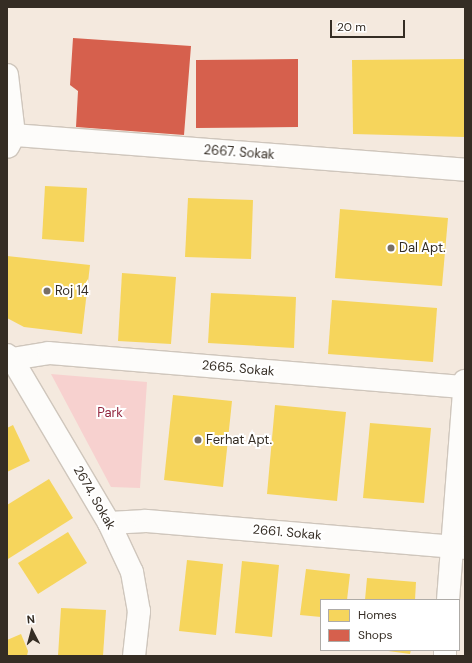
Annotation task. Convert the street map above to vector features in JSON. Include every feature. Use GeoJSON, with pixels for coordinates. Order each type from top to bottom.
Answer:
{"type":"FeatureCollection","features":[{"type":"Feature","properties":{"kind":"street"},"geometry":{"type":"LineString","coordinates":[[7,75],[10,141]]}},
{"type":"Feature","properties":{"kind":"street","name":"2667. Sokak"},"geometry":{"type":"LineString","coordinates":[[10,141],[465,170]]}},
{"type":"Feature","properties":{"kind":"street","name":"2665. Sokak"},"geometry":{"type":"LineString","coordinates":[[9,357],[50,353],[465,384]]}},
{"type":"Feature","properties":{"kind":"street","name":"2674. Sokak"},"geometry":{"type":"LineString","coordinates":[[9,357],[109,523],[132,572],[139,611],[134,656]]}},
{"type":"Feature","properties":{"kind":"street"},"geometry":{"type":"LineString","coordinates":[[448,599],[458,548],[465,384]]}},
{"type":"Feature","properties":{"kind":"street","name":"2661. Sokak"},"geometry":{"type":"LineString","coordinates":[[109,523],[146,521],[458,548]]}},
{"type":"Feature","properties":{"kind":"green space","name":"Park"},"geometry":{"type":"Polygon","coordinates":[[[51,374],[147,382],[140,488],[111,487],[51,374]]]}},
{"type":"Feature","properties":{"kind":"building: Homes"},"geometry":{"type":"Polygon","coordinates":[[[465,59],[465,137],[353,134],[352,60],[465,59]]]}},
{"type":"Feature","properties":{"kind":"building: Homes"},"geometry":{"type":"Polygon","coordinates":[[[45,186],[87,188],[84,242],[42,239],[45,186]]]}},
{"type":"Feature","properties":{"kind":"building: Homes"},"geometry":{"type":"Polygon","coordinates":[[[188,198],[253,200],[251,259],[185,257],[188,198]]]}},
{"type":"Feature","properties":{"kind":"building: Homes","name":"Dal Apt."},"geometry":{"type":"Polygon","coordinates":[[[340,209],[448,218],[442,286],[335,278],[340,209]]]}},
{"type":"Feature","properties":{"kind":"building: Homes","name":"Roj 14"},"geometry":{"type":"Polygon","coordinates":[[[7,256],[90,265],[82,334],[24,327],[7,318],[7,256]]]}},
{"type":"Feature","properties":{"kind":"building: Homes"},"geometry":{"type":"Polygon","coordinates":[[[122,273],[176,277],[171,344],[118,341],[122,273]]]}},
{"type":"Feature","properties":{"kind":"building: Homes"},"geometry":{"type":"Polygon","coordinates":[[[211,293],[296,297],[294,348],[208,343],[211,293]]]}},
{"type":"Feature","properties":{"kind":"building: Homes"},"geometry":{"type":"Polygon","coordinates":[[[332,300],[437,308],[433,362],[328,354],[332,300]]]}},
{"type":"Feature","properties":{"kind":"building: Homes","name":"Ferhat Apt."},"geometry":{"type":"Polygon","coordinates":[[[173,395],[232,401],[223,487],[164,480],[173,395]]]}},
{"type":"Feature","properties":{"kind":"building: Homes"},"geometry":{"type":"Polygon","coordinates":[[[275,405],[346,412],[337,501],[267,494],[275,405]]]}},
{"type":"Feature","properties":{"kind":"building: Homes"},"geometry":{"type":"Polygon","coordinates":[[[370,423],[431,428],[424,503],[363,498],[370,423]]]}},
{"type":"Feature","properties":{"kind":"building: Homes"},"geometry":{"type":"Polygon","coordinates":[[[13,425],[30,461],[7,472],[7,428],[13,425]]]}},
{"type":"Feature","properties":{"kind":"building: Homes"},"geometry":{"type":"Polygon","coordinates":[[[49,479],[73,518],[8,559],[7,505],[49,479]]]}},
{"type":"Feature","properties":{"kind":"building: Homes"},"geometry":{"type":"Polygon","coordinates":[[[68,532],[87,563],[38,594],[18,563],[68,532]]]}},
{"type":"Feature","properties":{"kind":"building: Homes"},"geometry":{"type":"Polygon","coordinates":[[[187,560],[223,564],[216,635],[179,631],[187,560]]]}},
{"type":"Feature","properties":{"kind":"building: Homes"},"geometry":{"type":"Polygon","coordinates":[[[242,561],[279,565],[272,637],[235,633],[242,561]]]}},
{"type":"Feature","properties":{"kind":"building: Homes"},"geometry":{"type":"Polygon","coordinates":[[[306,569],[350,574],[347,599],[320,599],[320,617],[300,615],[306,569]]]}},
{"type":"Feature","properties":{"kind":"building: Homes"},"geometry":{"type":"Polygon","coordinates":[[[367,578],[416,582],[415,599],[365,599],[367,578]]]}},
{"type":"Feature","properties":{"kind":"building: Homes"},"geometry":{"type":"Polygon","coordinates":[[[61,608],[106,610],[103,656],[58,656],[61,608]]]}},
{"type":"Feature","properties":{"kind":"building: Homes"},"geometry":{"type":"Polygon","coordinates":[[[21,634],[28,651],[27,656],[7,656],[7,640],[21,634]]]}},
{"type":"Feature","properties":{"kind":"building: Homes"},"geometry":{"type":"Polygon","coordinates":[[[388,651],[411,651],[410,654],[388,651]]]}},
{"type":"Feature","properties":{"kind":"building: Shops"},"geometry":{"type":"Polygon","coordinates":[[[73,38],[191,46],[184,135],[76,127],[78,91],[70,85],[73,38]]]}},
{"type":"Feature","properties":{"kind":"building: Shops"},"geometry":{"type":"Polygon","coordinates":[[[298,59],[298,127],[196,128],[196,60],[298,59]]]}},
{"type":"Feature","properties":{"kind":"place","name":"Dal Apt."},"geometry":{"type":"Point","coordinates":[391,248]}},
{"type":"Feature","properties":{"kind":"place","name":"Roj 14"},"geometry":{"type":"Point","coordinates":[47,291]}},
{"type":"Feature","properties":{"kind":"place","name":"Ferhat Apt."},"geometry":{"type":"Point","coordinates":[198,440]}}]}
